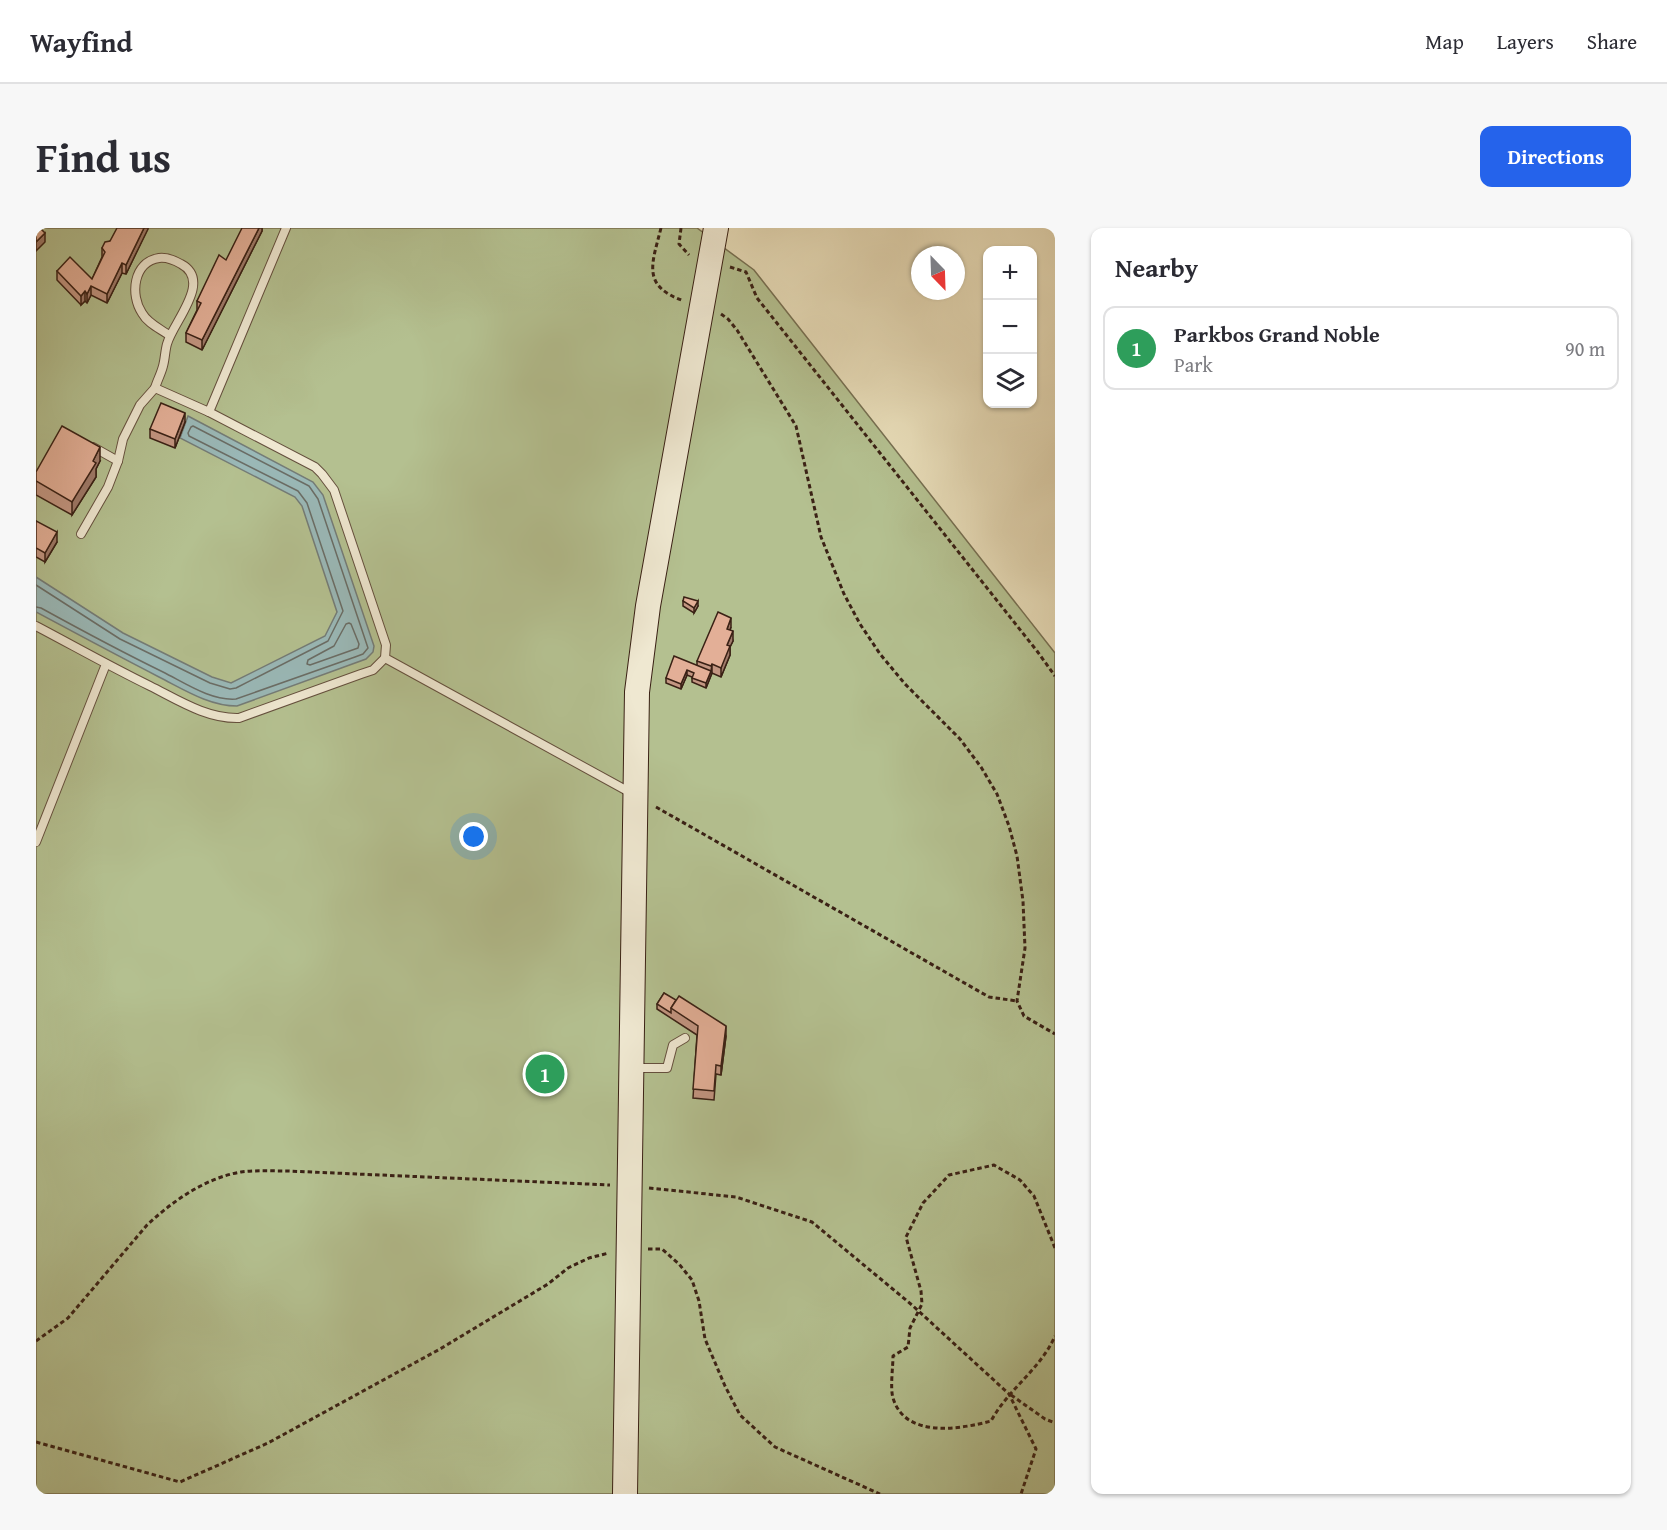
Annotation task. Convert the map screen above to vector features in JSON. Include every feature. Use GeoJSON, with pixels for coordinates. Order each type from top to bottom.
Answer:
{"type":"FeatureCollection","features":[{"type":"Feature","properties":{"kind":"street"},"geometry":{"type":"LineString","coordinates":[[625,1494],[637,692],[648,606],[716,228]]}},
{"type":"Feature","properties":{"kind":"lane"},"geometry":{"type":"LineString","coordinates":[[208,412],[286,228]]}},
{"type":"Feature","properties":{"kind":"lane"},"geometry":{"type":"LineString","coordinates":[[81,534],[108,487],[123,439],[140,405],[155,388],[170,336],[193,294],[193,276],[185,266],[164,257],[154,258],[138,275],[134,287],[141,313],[170,336]]}},
{"type":"Feature","properties":{"kind":"lane"},"geometry":{"type":"LineString","coordinates":[[36,626],[200,711],[227,718],[239,718],[373,670],[385,658],[386,645],[334,490],[315,467],[208,412],[155,388]]}},
{"type":"Feature","properties":{"kind":"lane"},"geometry":{"type":"LineString","coordinates":[[88,444],[118,461]]}},
{"type":"Feature","properties":{"kind":"lane"},"geometry":{"type":"LineString","coordinates":[[385,658],[636,795]]}},
{"type":"Feature","properties":{"kind":"lane"},"geometry":{"type":"LineString","coordinates":[[36,842],[106,664]]}},
{"type":"Feature","properties":{"kind":"lane"},"geometry":{"type":"LineString","coordinates":[[632,1068],[667,1068],[673,1045],[685,1038]]}},
{"type":"Feature","properties":{"kind":"path"},"geometry":{"type":"LineString","coordinates":[[661,228],[652,266],[652,276],[656,284],[670,296],[717,312],[733,324],[796,426],[821,537],[844,594],[860,624],[880,654],[905,684],[960,739],[997,794],[1017,856],[1023,901],[1025,948],[1017,1001],[1024,1016],[1055,1034]]}},
{"type":"Feature","properties":{"kind":"path"},"geometry":{"type":"LineString","coordinates":[[681,228],[679,244],[690,256],[746,272],[757,298],[1055,676]]}},
{"type":"Feature","properties":{"kind":"path"},"geometry":{"type":"LineString","coordinates":[[636,795],[989,997],[1017,1001]]}},
{"type":"Feature","properties":{"kind":"path"},"geometry":{"type":"LineString","coordinates":[[1055,1248],[1034,1196],[1020,1180],[994,1165],[949,1175],[923,1203],[906,1237],[921,1291],[922,1304],[910,1328],[908,1347],[893,1356],[893,1398],[903,1416],[923,1428],[969,1427],[991,1421],[1010,1394],[1038,1365],[1055,1336]]}},
{"type":"Feature","properties":{"kind":"path"},"geometry":{"type":"LineString","coordinates":[[36,1341],[68,1318],[159,1214],[192,1191],[223,1176],[242,1172],[288,1171],[630,1186],[736,1197],[812,1222],[855,1256],[1010,1394],[1045,1419],[1055,1423]]}},
{"type":"Feature","properties":{"kind":"path"},"geometry":{"type":"LineString","coordinates":[[36,1442],[180,1482],[267,1443],[430,1354],[589,1258],[629,1248],[662,1249],[692,1280],[699,1301],[705,1339],[740,1415],[775,1448],[880,1494]]}},
{"type":"Feature","properties":{"kind":"path"},"geometry":{"type":"LineString","coordinates":[[1010,1394],[1036,1449],[1021,1494]]}},
{"type":"Feature","properties":{"kind":"green space"},"geometry":{"type":"Polygon","coordinates":[[[36,228],[697,228],[754,270],[1055,653],[1055,1494],[36,1494],[36,228]]]}},
{"type":"Feature","properties":{"kind":"water"},"geometry":{"type":"Polygon","coordinates":[[[188,416],[313,482],[323,495],[374,646],[373,652],[366,659],[237,706],[227,705],[206,700],[187,691],[36,612],[36,577],[123,633],[212,677],[231,683],[325,636],[337,612],[302,506],[295,497],[180,438],[188,416]]]}},
{"type":"Feature","properties":{"kind":"building"},"geometry":{"type":"Polygon","coordinates":[[[36,228],[40,228],[45,233],[36,242],[36,228]]]}},
{"type":"Feature","properties":{"kind":"building"},"geometry":{"type":"Polygon","coordinates":[[[117,228],[144,228],[126,265],[122,263],[107,294],[91,286],[87,294],[85,291],[81,296],[57,271],[70,257],[92,279],[105,252],[102,248],[105,242],[110,241],[117,228]]]}},
{"type":"Feature","properties":{"kind":"building"},"geometry":{"type":"Polygon","coordinates":[[[242,228],[259,228],[202,340],[186,333],[201,303],[197,301],[219,255],[226,260],[242,228]]]}},
{"type":"Feature","properties":{"kind":"building"},"geometry":{"type":"Polygon","coordinates":[[[161,403],[185,413],[175,439],[150,429],[161,403]]]}},
{"type":"Feature","properties":{"kind":"building"},"geometry":{"type":"Polygon","coordinates":[[[62,426],[100,447],[93,461],[96,463],[72,502],[36,481],[36,472],[62,426]]]}},
{"type":"Feature","properties":{"kind":"building"},"geometry":{"type":"Polygon","coordinates":[[[36,521],[57,532],[45,553],[36,548],[36,521]]]}},
{"type":"Feature","properties":{"kind":"building"},"geometry":{"type":"Polygon","coordinates":[[[684,597],[698,601],[694,608],[683,601],[684,597]]]}},
{"type":"Feature","properties":{"kind":"building"},"geometry":{"type":"Polygon","coordinates":[[[718,612],[731,618],[727,629],[733,631],[721,668],[697,661],[718,612]]]}},
{"type":"Feature","properties":{"kind":"building"},"geometry":{"type":"Polygon","coordinates":[[[674,656],[711,671],[706,683],[692,678],[694,673],[687,670],[681,684],[666,678],[674,656]]]}},
{"type":"Feature","properties":{"kind":"building"},"geometry":{"type":"Polygon","coordinates":[[[664,993],[676,1000],[671,1013],[657,1004],[664,993]]]}},
{"type":"Feature","properties":{"kind":"building"},"geometry":{"type":"Polygon","coordinates":[[[679,996],[726,1026],[721,1066],[716,1065],[714,1091],[693,1089],[698,1026],[671,1008],[679,996]]]}},
{"type":"Feature","properties":{"kind":"place","name":"Parkbos Grand Noble"},"geometry":{"type":"Point","coordinates":[545,1074]}}]}
